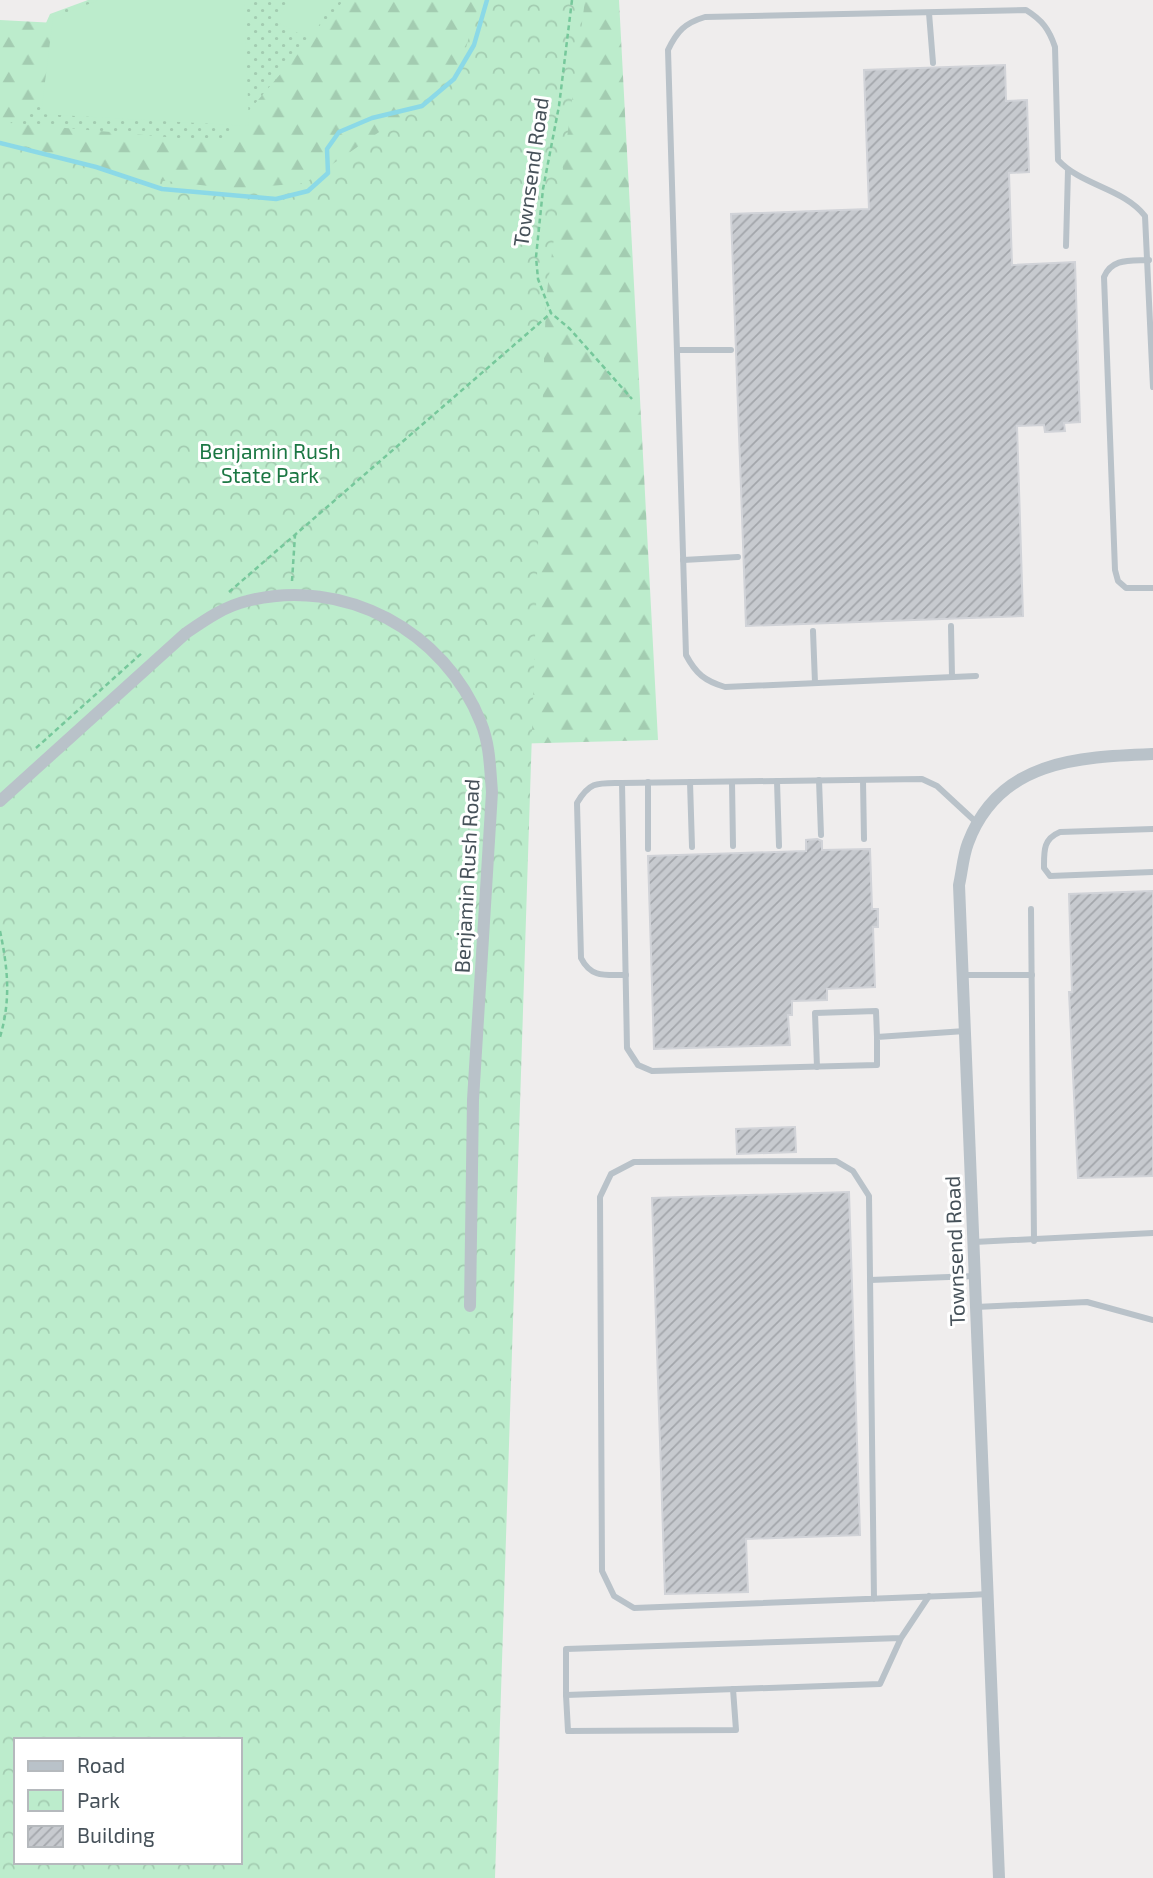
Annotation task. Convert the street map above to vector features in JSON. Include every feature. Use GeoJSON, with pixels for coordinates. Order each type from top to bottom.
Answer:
{"type":"FeatureCollection","features":[{"type":"Feature","properties":{"kind":"street","name":"Benjamin Rush Road"},"geometry":{"type":"LineString","coordinates":[[0,802],[186,633],[215,614],[246,601],[291,595],[325,596],[357,604],[422,640],[451,670],[482,725],[489,755],[492,792],[473,1100],[470,1306]]}},
{"type":"Feature","properties":{"kind":"street","name":"Townsend Road"},"geometry":{"type":"LineString","coordinates":[[999,1878],[959,885],[968,844],[978,824],[998,796],[1029,775],[1060,761],[1153,754]]}},
{"type":"Feature","properties":{"kind":"lane"},"geometry":{"type":"LineString","coordinates":[[976,676],[726,687],[708,682],[694,670],[686,655],[668,50],[676,33],[690,22],[705,18],[1026,10],[1040,18],[1055,47],[1058,160],[1068,170],[1133,202],[1145,216],[1153,387]]}},
{"type":"Feature","properties":{"kind":"lane"},"geometry":{"type":"LineString","coordinates":[[929,13],[933,63]]}},
{"type":"Feature","properties":{"kind":"lane"},"geometry":{"type":"LineString","coordinates":[[1066,246],[1068,170]]}},
{"type":"Feature","properties":{"kind":"lane"},"geometry":{"type":"LineString","coordinates":[[1149,260],[1118,262],[1108,268],[1104,277],[1115,570],[1118,581],[1126,588],[1153,588]]}},
{"type":"Feature","properties":{"kind":"lane"},"geometry":{"type":"LineString","coordinates":[[677,350],[731,350]]}},
{"type":"Feature","properties":{"kind":"lane"},"geometry":{"type":"LineString","coordinates":[[683,560],[738,557]]}},
{"type":"Feature","properties":{"kind":"lane"},"geometry":{"type":"LineString","coordinates":[[951,626],[952,677]]}},
{"type":"Feature","properties":{"kind":"lane"},"geometry":{"type":"LineString","coordinates":[[813,631],[815,683]]}},
{"type":"Feature","properties":{"kind":"lane"},"geometry":{"type":"LineString","coordinates":[[626,975],[597,975],[587,969],[582,958],[578,803],[586,789],[597,783],[922,779],[937,786],[978,824]]}},
{"type":"Feature","properties":{"kind":"lane"},"geometry":{"type":"LineString","coordinates":[[820,780],[821,835]]}},
{"type":"Feature","properties":{"kind":"lane"},"geometry":{"type":"LineString","coordinates":[[863,780],[864,839]]}},
{"type":"Feature","properties":{"kind":"lane"},"geometry":{"type":"LineString","coordinates":[[777,781],[779,846]]}},
{"type":"Feature","properties":{"kind":"lane"},"geometry":{"type":"LineString","coordinates":[[648,782],[648,849]]}},
{"type":"Feature","properties":{"kind":"lane"},"geometry":{"type":"LineString","coordinates":[[690,782],[692,847]]}},
{"type":"Feature","properties":{"kind":"lane"},"geometry":{"type":"LineString","coordinates":[[732,782],[733,846]]}},
{"type":"Feature","properties":{"kind":"lane"},"geometry":{"type":"LineString","coordinates":[[622,783],[627,1048],[638,1065],[652,1071],[817,1067],[877,1065],[876,1011],[815,1013],[817,1067]]}},
{"type":"Feature","properties":{"kind":"lane"},"geometry":{"type":"LineString","coordinates":[[1153,829],[1060,832],[1050,836],[1044,846],[1044,868],[1050,876],[1153,872]]}},
{"type":"Feature","properties":{"kind":"lane"},"geometry":{"type":"LineString","coordinates":[[1031,909],[1034,1241]]}},
{"type":"Feature","properties":{"kind":"lane"},"geometry":{"type":"LineString","coordinates":[[963,975],[1032,975]]}},
{"type":"Feature","properties":{"kind":"lane"},"geometry":{"type":"LineString","coordinates":[[877,1038],[965,1031]]}},
{"type":"Feature","properties":{"kind":"lane"},"geometry":{"type":"LineString","coordinates":[[874,1599],[869,1196],[853,1171],[836,1161],[635,1162],[611,1174],[600,1197],[602,1572],[614,1596],[634,1608],[929,1597],[988,1594]]}},
{"type":"Feature","properties":{"kind":"lane"},"geometry":{"type":"LineString","coordinates":[[974,1242],[1034,1241],[1080,1235],[1153,1234]]}},
{"type":"Feature","properties":{"kind":"lane"},"geometry":{"type":"LineString","coordinates":[[870,1280],[975,1276]]}},
{"type":"Feature","properties":{"kind":"lane"},"geometry":{"type":"LineString","coordinates":[[976,1307],[1087,1302],[1153,1320]]}},
{"type":"Feature","properties":{"kind":"lane"},"geometry":{"type":"LineString","coordinates":[[566,1695],[880,1684],[901,1638],[929,1597]]}},
{"type":"Feature","properties":{"kind":"lane"},"geometry":{"type":"LineString","coordinates":[[733,1689],[736,1730],[568,1731],[566,1649],[901,1638]]}},
{"type":"Feature","properties":{"kind":"path","name":"Townsend Road"},"geometry":{"type":"LineString","coordinates":[[572,0],[536,257],[538,279],[551,313],[570,329],[632,399]]}},
{"type":"Feature","properties":{"kind":"path"},"geometry":{"type":"LineString","coordinates":[[227,593],[551,313]]}},
{"type":"Feature","properties":{"kind":"path"},"geometry":{"type":"LineString","coordinates":[[291,595],[295,535]]}},
{"type":"Feature","properties":{"kind":"path"},"geometry":{"type":"LineString","coordinates":[[29,754],[147,649]]}},
{"type":"Feature","properties":{"kind":"path"},"geometry":{"type":"LineString","coordinates":[[0,931],[8,969],[8,1007],[0,1037]]}},
{"type":"Feature","properties":{"kind":"green space"},"geometry":{"type":"Polygon","coordinates":[[[88,0],[351,0],[259,152],[0,126],[50,14],[88,0]]]}},
{"type":"Feature","properties":{"kind":"green space"},"geometry":{"type":"Polygon","coordinates":[[[99,0],[244,0],[249,126],[41,114],[53,18],[99,0]]]}},
{"type":"Feature","properties":{"kind":"green space"},"geometry":{"type":"Polygon","coordinates":[[[289,0],[333,0],[311,40],[277,22],[289,0]]]}},
{"type":"Feature","properties":{"kind":"green space"},"geometry":{"type":"Polygon","coordinates":[[[344,0],[619,0],[658,740],[0,757],[0,20],[56,23],[79,83],[10,123],[222,142],[344,0]]]}},
{"type":"Feature","properties":{"kind":"green space","name":"Benjamin Rush State Park"},"geometry":{"type":"Polygon","coordinates":[[[480,0],[585,0],[546,299],[495,1878],[0,1878],[0,138],[122,176],[235,189],[305,183],[401,117],[462,61],[480,0]]]}},
{"type":"Feature","properties":{"kind":"building"},"geometry":{"type":"Polygon","coordinates":[[[1005,65],[1006,101],[1027,100],[1029,172],[1009,173],[1012,265],[1075,262],[1080,422],[1064,423],[1065,431],[1045,432],[1044,425],[1017,426],[1023,616],[746,626],[731,214],[869,209],[864,70],[1005,65]]]}},
{"type":"Feature","properties":{"kind":"building"},"geometry":{"type":"Polygon","coordinates":[[[806,840],[822,841],[822,850],[870,849],[872,909],[878,909],[878,927],[873,927],[875,987],[827,989],[827,1000],[792,1001],[792,1015],[788,1015],[790,1045],[654,1049],[648,856],[806,851],[806,840]]]}},
{"type":"Feature","properties":{"kind":"building"},"geometry":{"type":"Polygon","coordinates":[[[1153,891],[1153,1176],[1078,1178],[1069,992],[1072,992],[1069,894],[1153,891]]]}},
{"type":"Feature","properties":{"kind":"building"},"geometry":{"type":"Polygon","coordinates":[[[795,1127],[796,1152],[737,1154],[736,1129],[795,1127]]]}},
{"type":"Feature","properties":{"kind":"building"},"geometry":{"type":"Polygon","coordinates":[[[849,1192],[860,1535],[746,1539],[748,1592],[665,1594],[652,1198],[849,1192]]]}},
{"type":"Feature","properties":{"kind":"waterway"},"geometry":{"type":"LineString","coordinates":[[0,143],[96,167],[162,189],[276,199],[308,191],[328,173],[327,149],[339,132],[372,118],[422,106],[454,79],[474,45],[487,0]]}}]}
